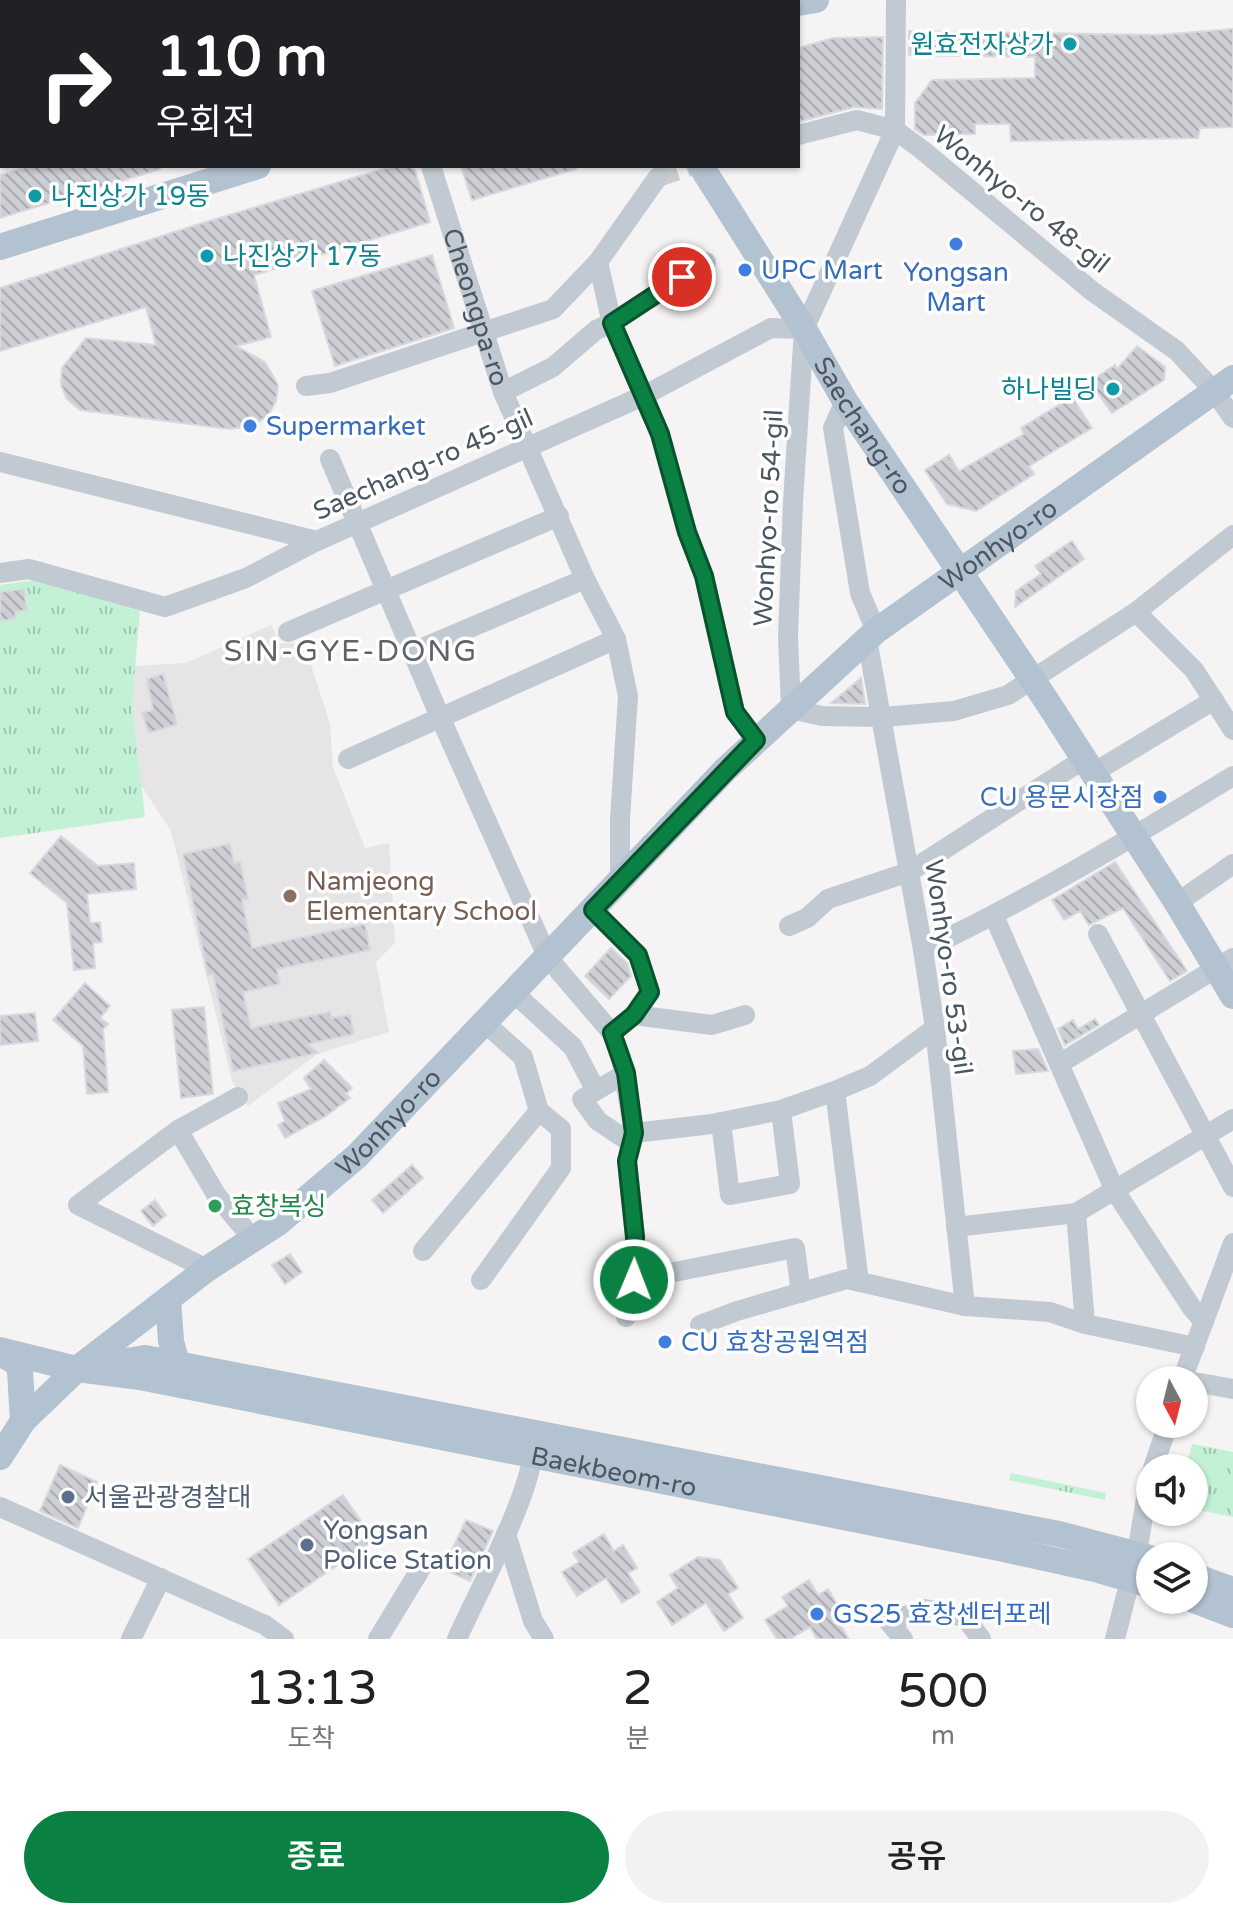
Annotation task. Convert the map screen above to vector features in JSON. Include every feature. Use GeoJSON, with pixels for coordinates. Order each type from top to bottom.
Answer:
{"type":"FeatureCollection","features":[{"type":"Feature","properties":{"kind":"main road"},"geometry":{"type":"LineString","coordinates":[[0,247],[252,168]]}},
{"type":"Feature","properties":{"kind":"main road","name":"Saechang-ro"},"geometry":{"type":"LineString","coordinates":[[702,168],[804,329],[845,401],[1177,903],[1225,964],[1233,996]]}},
{"type":"Feature","properties":{"kind":"main road","name":"Wonhyo-ro"},"geometry":{"type":"LineString","coordinates":[[0,1457],[23,1421],[77,1369],[207,1269],[278,1223],[357,1156],[756,740],[872,635],[1223,385]]}},
{"type":"Feature","properties":{"kind":"main road"},"geometry":{"type":"LineString","coordinates":[[168,1300],[173,1351],[186,1373]]}},
{"type":"Feature","properties":{"kind":"main road"},"geometry":{"type":"LineString","coordinates":[[0,1352],[17,1363],[20,1371],[23,1421]]}},
{"type":"Feature","properties":{"kind":"main road","name":"Baekbeom-ro"},"geometry":{"type":"LineString","coordinates":[[0,1352],[77,1369],[140,1377],[186,1373],[526,1431],[996,1535]]}},
{"type":"Feature","properties":{"kind":"main road","name":"Baekbeom-ro"},"geometry":{"type":"LineString","coordinates":[[186,1373],[533,1457],[996,1535],[1059,1534],[1136,1566]]}},
{"type":"Feature","properties":{"kind":"main road"},"geometry":{"type":"LineString","coordinates":[[533,1457],[563,1444],[591,1443]]}},
{"type":"Feature","properties":{"kind":"main road"},"geometry":{"type":"LineString","coordinates":[[1208,1581],[1233,1590]]}},
{"type":"Feature","properties":{"kind":"main road"},"geometry":{"type":"LineString","coordinates":[[1208,1605],[1233,1615]]}},
{"type":"Feature","properties":{"kind":"street","name":"Wonhyo-ro 48-gil"},"geometry":{"type":"LineString","coordinates":[[896,0],[895,130],[1092,291],[1223,385]]}},
{"type":"Feature","properties":{"kind":"street"},"geometry":{"type":"LineString","coordinates":[[800,134],[857,120],[895,130],[804,329]]}},
{"type":"Feature","properties":{"kind":"street","name":"Cheongpa-ro"},"geometry":{"type":"LineString","coordinates":[[432,168],[503,392],[585,579],[616,639],[628,696],[620,819],[620,882]]}},
{"type":"Feature","properties":{"kind":"street"},"geometry":{"type":"LineString","coordinates":[[306,386],[330,383],[553,309],[598,262],[658,177]]}},
{"type":"Feature","properties":{"kind":"street"},"geometry":{"type":"LineString","coordinates":[[598,262],[612,323],[660,434],[687,532],[704,576],[735,712],[756,740]]}},
{"type":"Feature","properties":{"kind":"street"},"geometry":{"type":"LineString","coordinates":[[503,392],[553,367],[596,330],[612,323],[706,262]]}},
{"type":"Feature","properties":{"kind":"street","name":"Saechang-ro 45-gil"},"geometry":{"type":"LineString","coordinates":[[0,462],[317,541],[643,396],[771,328],[804,329]]}},
{"type":"Feature","properties":{"kind":"street","name":"Wonhyo-ro 54-gil"},"geometry":{"type":"LineString","coordinates":[[791,709],[789,607],[804,329]]}},
{"type":"Feature","properties":{"kind":"street"},"geometry":{"type":"LineString","coordinates":[[1223,385],[1233,418]]}},
{"type":"Feature","properties":{"kind":"street","name":"Wonhyo-ro 53-gil"},"geometry":{"type":"LineString","coordinates":[[845,401],[833,428],[860,593],[872,635],[935,1028],[965,1306]]}},
{"type":"Feature","properties":{"kind":"street"},"geometry":{"type":"LineString","coordinates":[[330,459],[440,717],[548,958],[612,1033],[626,1073],[633,1138],[627,1161],[635,1237],[634,1280],[626,1317]]}},
{"type":"Feature","properties":{"kind":"street"},"geometry":{"type":"LineString","coordinates":[[288,632],[559,516]]}},
{"type":"Feature","properties":{"kind":"street"},"geometry":{"type":"LineString","coordinates":[[791,709],[822,716],[883,717],[954,711],[1008,695],[1136,612],[1233,535]]}},
{"type":"Feature","properties":{"kind":"street"},"geometry":{"type":"LineString","coordinates":[[0,573],[29,569],[165,607],[246,578],[317,541]]}},
{"type":"Feature","properties":{"kind":"street"},"geometry":{"type":"LineString","coordinates":[[413,652],[585,579]]}},
{"type":"Feature","properties":{"kind":"street"},"geometry":{"type":"LineString","coordinates":[[1136,612],[1223,702],[1233,730]]}},
{"type":"Feature","properties":{"kind":"street"},"geometry":{"type":"LineString","coordinates":[[348,759],[616,639]]}},
{"type":"Feature","properties":{"kind":"street"},"geometry":{"type":"LineString","coordinates":[[789,926],[807,918],[828,899],[909,872],[1088,766],[1223,702]]}},
{"type":"Feature","properties":{"kind":"street"},"geometry":{"type":"LineString","coordinates":[[923,950],[994,916],[1135,837],[1233,776]]}},
{"type":"Feature","properties":{"kind":"street"},"geometry":{"type":"LineString","coordinates":[[1177,903],[1233,864]]}},
{"type":"Feature","properties":{"kind":"street"},"geometry":{"type":"LineString","coordinates":[[593,910],[638,955],[650,992],[634,1015],[612,1033]]}},
{"type":"Feature","properties":{"kind":"street"},"geometry":{"type":"LineString","coordinates":[[994,916],[1115,1191],[1204,1322]]}},
{"type":"Feature","properties":{"kind":"street"},"geometry":{"type":"LineString","coordinates":[[1098,934],[1233,1187]]}},
{"type":"Feature","properties":{"kind":"street"},"geometry":{"type":"LineString","coordinates":[[1059,1064],[1225,964]]}},
{"type":"Feature","properties":{"kind":"street"},"geometry":{"type":"LineString","coordinates":[[514,993],[573,1047],[595,1089]]}},
{"type":"Feature","properties":{"kind":"street"},"geometry":{"type":"LineString","coordinates":[[634,1015],[712,1025],[745,1015]]}},
{"type":"Feature","properties":{"kind":"street"},"geometry":{"type":"LineString","coordinates":[[481,1280],[561,1168],[561,1129],[539,1111],[523,1057],[485,1023]]}},
{"type":"Feature","properties":{"kind":"street"},"geometry":{"type":"LineString","coordinates":[[626,1073],[582,1099],[598,1121],[633,1138],[781,1110],[835,1091],[870,1076],[935,1028]]}},
{"type":"Feature","properties":{"kind":"street"},"geometry":{"type":"LineString","coordinates":[[835,1091],[859,1282]]}},
{"type":"Feature","properties":{"kind":"street"},"geometry":{"type":"LineString","coordinates":[[207,1269],[78,1205],[178,1130],[238,1097]]}},
{"type":"Feature","properties":{"kind":"street"},"geometry":{"type":"LineString","coordinates":[[721,1122],[730,1195],[790,1184],[781,1110]]}},
{"type":"Feature","properties":{"kind":"street"},"geometry":{"type":"LineString","coordinates":[[423,1251],[539,1111]]}},
{"type":"Feature","properties":{"kind":"street"},"geometry":{"type":"LineString","coordinates":[[956,1227],[1076,1213],[1233,1119]]}},
{"type":"Feature","properties":{"kind":"street"},"geometry":{"type":"LineString","coordinates":[[178,1130],[217,1196],[253,1239]]}},
{"type":"Feature","properties":{"kind":"street"},"geometry":{"type":"LineString","coordinates":[[1076,1213],[1085,1324]]}},
{"type":"Feature","properties":{"kind":"street"},"geometry":{"type":"LineString","coordinates":[[1188,1366],[1233,1243]]}},
{"type":"Feature","properties":{"kind":"street"},"geometry":{"type":"LineString","coordinates":[[634,1280],[795,1248],[801,1293]]}},
{"type":"Feature","properties":{"kind":"street"},"geometry":{"type":"LineString","coordinates":[[700,1325],[847,1279],[965,1306],[1050,1312],[1085,1324],[1195,1347]]}},
{"type":"Feature","properties":{"kind":"street"},"geometry":{"type":"LineString","coordinates":[[1208,1385],[1233,1389]]}},
{"type":"Feature","properties":{"kind":"street"},"geometry":{"type":"LineString","coordinates":[[457,1639],[527,1481],[533,1457],[532,1439],[526,1431]]}},
{"type":"Feature","properties":{"kind":"street"},"geometry":{"type":"LineString","coordinates":[[0,1507],[265,1625],[284,1639]]}},
{"type":"Feature","properties":{"kind":"street"},"geometry":{"type":"LineString","coordinates":[[506,1534],[533,1621],[544,1639]]}},
{"type":"Feature","properties":{"kind":"street"},"geometry":{"type":"LineString","coordinates":[[378,1639],[423,1565]]}},
{"type":"Feature","properties":{"kind":"street"},"geometry":{"type":"LineString","coordinates":[[131,1639],[161,1578]]}},
{"type":"Feature","properties":{"kind":"street"},"geometry":{"type":"LineString","coordinates":[[1115,1639],[1136,1584]]}},
{"type":"Feature","properties":{"kind":"street"},"geometry":{"type":"LineString","coordinates":[[903,1639],[889,1622],[925,1609],[965,1617],[981,1639]]}},
{"type":"Feature","properties":{"kind":"shaded area","name":"Namjeong Elementary School"},"geometry":{"type":"Polygon","coordinates":[[[271,625],[280,643],[304,643],[330,724],[333,767],[365,848],[389,843],[395,943],[376,962],[389,1032],[317,1054],[248,1106],[232,1081],[171,831],[141,785],[132,704],[135,666],[186,663],[271,625]]]}},
{"type":"Feature","properties":{"kind":"green space"},"geometry":{"type":"Polygon","coordinates":[[[34,580],[140,611],[132,704],[145,817],[0,838],[0,585],[34,580]]]}},
{"type":"Feature","properties":{"kind":"green space"},"geometry":{"type":"Polygon","coordinates":[[[1192,1444],[1233,1452],[1233,1517],[1208,1512],[1208,1454],[1190,1454],[1192,1444]]]}},
{"type":"Feature","properties":{"kind":"green space"},"geometry":{"type":"Polygon","coordinates":[[[1011,1473],[1106,1493],[1105,1500],[1009,1480],[1011,1473]]]}},
{"type":"Feature","properties":{"kind":"building"},"geometry":{"type":"Polygon","coordinates":[[[1233,29],[1233,127],[1200,128],[1198,138],[1011,141],[1010,124],[975,124],[975,134],[924,135],[915,129],[915,103],[932,80],[1035,78],[1035,57],[909,55],[909,31],[1157,35],[1233,29]]]}},
{"type":"Feature","properties":{"kind":"building"},"geometry":{"type":"Polygon","coordinates":[[[883,37],[882,109],[854,107],[800,121],[800,47],[833,38],[883,37]]]}},
{"type":"Feature","properties":{"kind":"building","name":"나진상가 19동"},"geometry":{"type":"Polygon","coordinates":[[[23,168],[160,169],[0,218],[0,175],[23,168]]]}},
{"type":"Feature","properties":{"kind":"building"},"geometry":{"type":"Polygon","coordinates":[[[386,168],[415,170],[430,222],[254,275],[271,337],[236,346],[265,362],[278,385],[276,401],[269,414],[254,426],[229,429],[80,410],[67,399],[61,385],[62,368],[86,338],[156,345],[146,307],[0,351],[0,288],[386,168]]]}},
{"type":"Feature","properties":{"kind":"building"},"geometry":{"type":"Polygon","coordinates":[[[462,168],[576,169],[472,200],[462,168]]]}},
{"type":"Feature","properties":{"kind":"building"},"geometry":{"type":"Polygon","coordinates":[[[432,255],[454,328],[335,366],[312,291],[432,255]]]}},
{"type":"Feature","properties":{"kind":"building"},"geometry":{"type":"Polygon","coordinates":[[[1137,346],[1165,367],[1164,380],[1112,413],[1090,382],[1115,365],[1117,369],[1137,346]]]}},
{"type":"Feature","properties":{"kind":"building"},"geometry":{"type":"Polygon","coordinates":[[[1072,397],[1092,428],[1029,466],[1034,474],[976,511],[947,504],[925,470],[949,455],[959,471],[1024,434],[1021,428],[1072,397]]]}},
{"type":"Feature","properties":{"kind":"building"},"geometry":{"type":"Polygon","coordinates":[[[1072,541],[1084,559],[1015,607],[1016,591],[1041,574],[1035,566],[1072,541]]]}},
{"type":"Feature","properties":{"kind":"building"},"geometry":{"type":"Polygon","coordinates":[[[24,589],[27,610],[15,612],[16,619],[0,621],[0,592],[24,589]]]}},
{"type":"Feature","properties":{"kind":"building"},"geometry":{"type":"Polygon","coordinates":[[[163,674],[177,724],[149,733],[142,713],[153,710],[147,679],[163,674]]]}},
{"type":"Feature","properties":{"kind":"building"},"geometry":{"type":"Polygon","coordinates":[[[861,678],[865,704],[831,703],[861,678]]]}},
{"type":"Feature","properties":{"kind":"building"},"geometry":{"type":"Polygon","coordinates":[[[61,836],[98,866],[134,863],[136,889],[87,894],[90,923],[100,922],[102,942],[93,943],[95,968],[74,970],[67,903],[30,873],[61,836]]]}},
{"type":"Feature","properties":{"kind":"building"},"geometry":{"type":"Polygon","coordinates":[[[230,844],[234,863],[240,862],[248,899],[242,900],[252,948],[365,924],[370,950],[277,969],[280,984],[243,992],[251,1028],[330,1012],[331,1018],[350,1015],[354,1034],[308,1044],[318,1053],[233,1071],[213,974],[208,975],[183,854],[230,844]]]}},
{"type":"Feature","properties":{"kind":"building"},"geometry":{"type":"Polygon","coordinates":[[[1115,862],[1187,971],[1170,981],[1123,908],[1089,925],[1080,911],[1064,920],[1052,900],[1115,862]]]}},
{"type":"Feature","properties":{"kind":"building"},"geometry":{"type":"Polygon","coordinates":[[[611,948],[627,963],[631,976],[609,999],[585,976],[611,948]]]}},
{"type":"Feature","properties":{"kind":"building"},"geometry":{"type":"Polygon","coordinates":[[[85,983],[110,1006],[100,1018],[108,1024],[103,1029],[108,1092],[87,1094],[83,1046],[53,1020],[85,983]]]}},
{"type":"Feature","properties":{"kind":"building"},"geometry":{"type":"Polygon","coordinates":[[[204,1007],[213,1094],[181,1098],[172,1010],[204,1007]]]}},
{"type":"Feature","properties":{"kind":"building"},"geometry":{"type":"Polygon","coordinates":[[[35,1013],[38,1041],[0,1045],[0,1016],[35,1013]]]}},
{"type":"Feature","properties":{"kind":"building"},"geometry":{"type":"Polygon","coordinates":[[[1095,1019],[1099,1025],[1065,1045],[1058,1029],[1073,1020],[1078,1029],[1095,1019]]]}},
{"type":"Feature","properties":{"kind":"building"},"geometry":{"type":"Polygon","coordinates":[[[1038,1049],[1048,1071],[1016,1074],[1013,1051],[1038,1049]]]}},
{"type":"Feature","properties":{"kind":"building"},"geometry":{"type":"Polygon","coordinates":[[[324,1060],[352,1088],[346,1094],[350,1098],[326,1116],[285,1138],[278,1125],[285,1121],[278,1103],[311,1089],[304,1078],[324,1060]]]}},
{"type":"Feature","properties":{"kind":"building"},"geometry":{"type":"Polygon","coordinates":[[[412,1165],[423,1178],[383,1213],[372,1200],[412,1165]]]}},
{"type":"Feature","properties":{"kind":"building"},"geometry":{"type":"Polygon","coordinates":[[[155,1200],[166,1215],[153,1226],[141,1211],[155,1200]]]}},
{"type":"Feature","properties":{"kind":"building"},"geometry":{"type":"Polygon","coordinates":[[[290,1254],[302,1272],[285,1284],[272,1265],[290,1254]]]}},
{"type":"Feature","properties":{"kind":"building","name":"서울관광경찰대"},"geometry":{"type":"Polygon","coordinates":[[[60,1465],[97,1482],[78,1528],[40,1511],[60,1465]]]}},
{"type":"Feature","properties":{"kind":"building"},"geometry":{"type":"Polygon","coordinates":[[[343,1495],[374,1540],[279,1605],[248,1559],[343,1495]]]}},
{"type":"Feature","properties":{"kind":"building"},"geometry":{"type":"Polygon","coordinates":[[[466,1520],[493,1531],[470,1581],[443,1569],[466,1520]]]}},
{"type":"Feature","properties":{"kind":"building"},"geometry":{"type":"Polygon","coordinates":[[[604,1534],[614,1551],[623,1545],[637,1568],[628,1573],[640,1592],[622,1603],[606,1578],[577,1596],[562,1572],[579,1562],[573,1553],[604,1534]]]}},
{"type":"Feature","properties":{"kind":"building"},"geometry":{"type":"Polygon","coordinates":[[[698,1557],[720,1560],[738,1588],[728,1594],[743,1618],[724,1631],[706,1603],[672,1625],[657,1602],[678,1588],[670,1575],[698,1557]]]}},
{"type":"Feature","properties":{"kind":"building"},"geometry":{"type":"Polygon","coordinates":[[[809,1580],[818,1595],[828,1589],[843,1614],[836,1618],[849,1639],[817,1639],[810,1627],[790,1639],[777,1639],[765,1620],[788,1606],[782,1597],[809,1580]]]}},
{"type":"Feature","properties":{"kind":"tunnel"},"geometry":{"type":"LineString","coordinates":[[658,177],[684,168]]}},
{"type":"Feature","properties":{"kind":"place","name":"원효전자상가"},"geometry":{"type":"Point","coordinates":[1070,44]}},
{"type":"Feature","properties":{"kind":"place","name":"나진상가 19동"},"geometry":{"type":"Point","coordinates":[35,196]}},
{"type":"Feature","properties":{"kind":"place","name":"Yongsan Mart"},"geometry":{"type":"Point","coordinates":[956,244]}},
{"type":"Feature","properties":{"kind":"place","name":"나진상가 17동"},"geometry":{"type":"Point","coordinates":[207,256]}},
{"type":"Feature","properties":{"kind":"place","name":"UPC Mart"},"geometry":{"type":"Point","coordinates":[745,270]}},
{"type":"Feature","properties":{"kind":"place","name":"하나빌딩"},"geometry":{"type":"Point","coordinates":[1113,389]}},
{"type":"Feature","properties":{"kind":"place","name":"Supermarket"},"geometry":{"type":"Point","coordinates":[250,426]}},
{"type":"Feature","properties":{"kind":"place","name":"CU 용문시장점"},"geometry":{"type":"Point","coordinates":[1160,797]}},
{"type":"Feature","properties":{"kind":"place","name":"Namjeong Elementary School"},"geometry":{"type":"Point","coordinates":[290,896]}},
{"type":"Feature","properties":{"kind":"place","name":"효창복싱"},"geometry":{"type":"Point","coordinates":[215,1206]}},
{"type":"Feature","properties":{"kind":"place","name":"CU 효창공원역점"},"geometry":{"type":"Point","coordinates":[665,1342]}},
{"type":"Feature","properties":{"kind":"place","name":"서울관광경찰대"},"geometry":{"type":"Point","coordinates":[68,1497]}},
{"type":"Feature","properties":{"kind":"place","name":"Yongsan Police Station"},"geometry":{"type":"Point","coordinates":[307,1545]}},
{"type":"Feature","properties":{"kind":"place","name":"GS25 효창센터포레"},"geometry":{"type":"Point","coordinates":[817,1614]}},
{"type":"Feature","properties":{"kind":"district","name":"SIN-GYE-DONG"},"geometry":{"type":"Point","coordinates":[351,651]}},
{"type":"Feature","properties":{"kind":"route"},"geometry":{"type":"LineString","coordinates":[[634,1280],[635,1237],[627,1161],[634,1133],[626,1073],[612,1033],[634,1015],[650,992],[638,955],[593,910],[756,740],[735,712],[704,576],[687,532],[660,434],[612,323],[682,277]]}}]}
